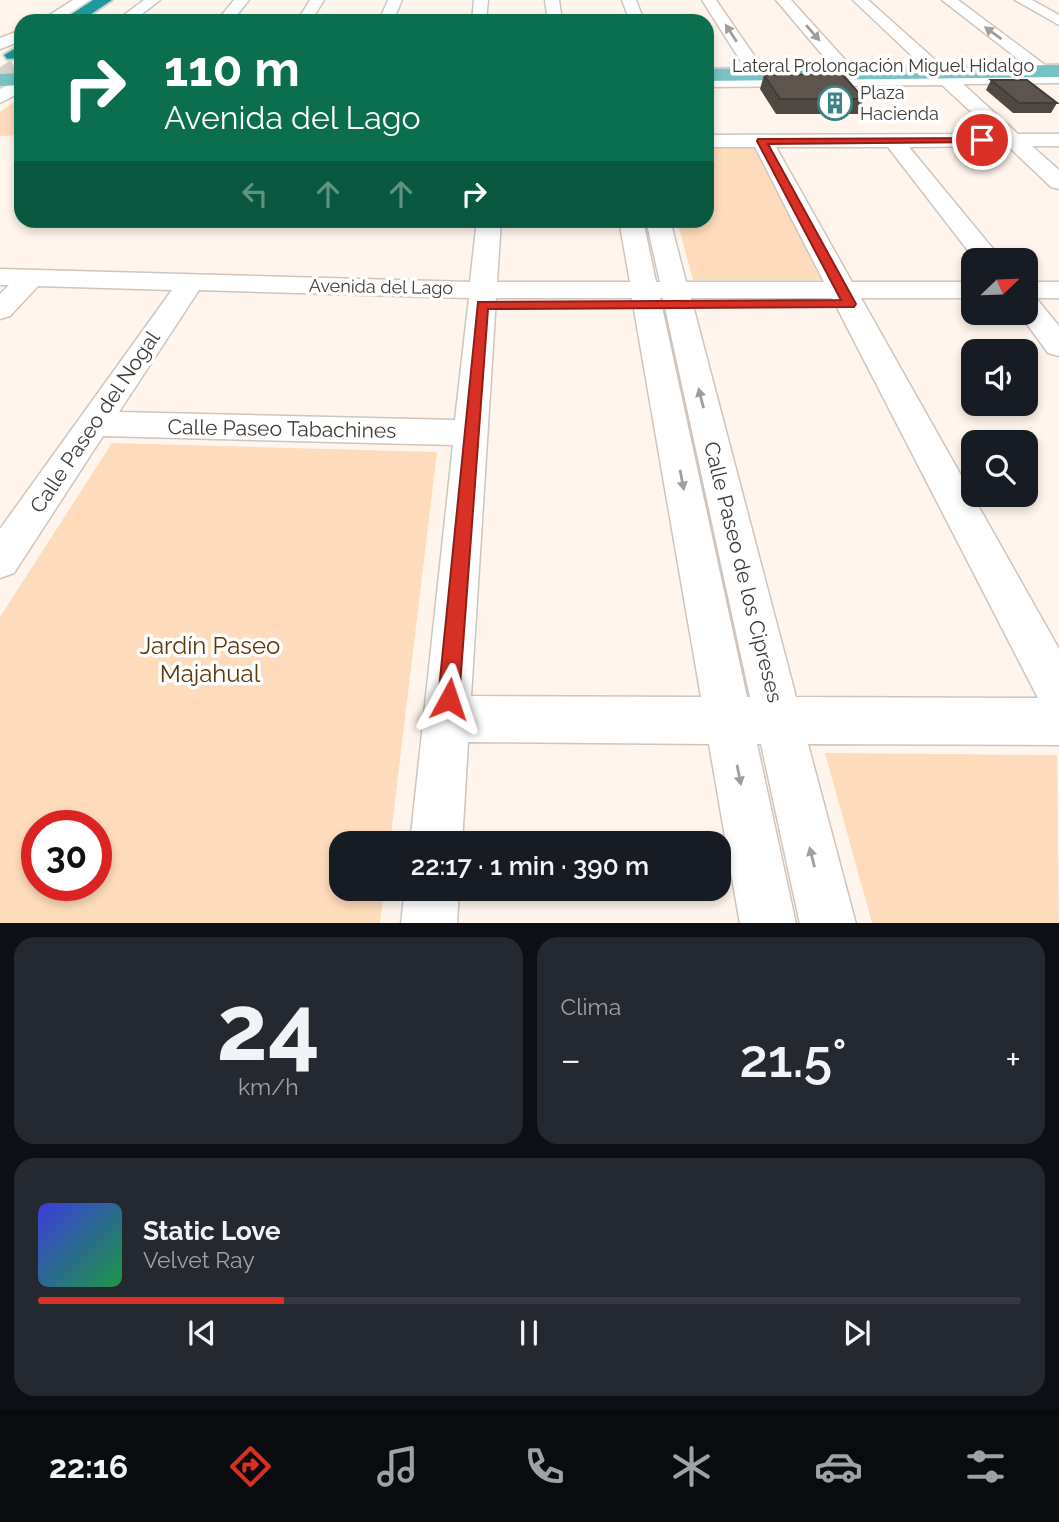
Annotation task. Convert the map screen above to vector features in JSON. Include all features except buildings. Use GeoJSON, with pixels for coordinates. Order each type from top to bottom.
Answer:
{"type":"FeatureCollection","features":[{"type":"Feature","properties":{"kind":"highway"},"geometry":{"type":"LineString","coordinates":[[81,14],[104,0]]}},
{"type":"Feature","properties":{"kind":"highway"},"geometry":{"type":"LineString","coordinates":[[102,14],[125,0]]}},
{"type":"Feature","properties":{"kind":"main road"},"geometry":{"type":"LineString","coordinates":[[714,75],[1059,71]]}},
{"type":"Feature","properties":{"kind":"street"},"geometry":{"type":"LineString","coordinates":[[59,14],[83,0]]}},
{"type":"Feature","properties":{"kind":"street"},"geometry":{"type":"LineString","coordinates":[[133,14],[153,0]]}},
{"type":"Feature","properties":{"kind":"street"},"geometry":{"type":"LineString","coordinates":[[230,14],[242,0]]}},
{"type":"Feature","properties":{"kind":"street"},"geometry":{"type":"LineString","coordinates":[[709,0],[753,67]]}},
{"type":"Feature","properties":{"kind":"street"},"geometry":{"type":"LineString","coordinates":[[783,0],[842,67]]}},
{"type":"Feature","properties":{"kind":"street"},"geometry":{"type":"LineString","coordinates":[[860,0],[945,72]]}},
{"type":"Feature","properties":{"kind":"street"},"geometry":{"type":"LineString","coordinates":[[867,0],[1020,140],[1059,182]]}},
{"type":"Feature","properties":{"kind":"street"},"geometry":{"type":"LineString","coordinates":[[949,0],[1037,65]]}},
{"type":"Feature","properties":{"kind":"street"},"geometry":{"type":"LineString","coordinates":[[1023,0],[1059,21]]}},
{"type":"Feature","properties":{"kind":"street","name":"Lateral Prolongación Miguel Hidalgo"},"geometry":{"type":"LineString","coordinates":[[714,82],[1059,65]]}},
{"type":"Feature","properties":{"kind":"street","name":"Lateral Prolongación Miguel Hidalgo"},"geometry":{"type":"LineString","coordinates":[[714,68],[842,67],[1059,78]]}},
{"type":"Feature","properties":{"kind":"street"},"geometry":{"type":"LineString","coordinates":[[1020,140],[1059,169]]}},
{"type":"Feature","properties":{"kind":"street"},"geometry":{"type":"LineString","coordinates":[[714,141],[1059,140]]}},
{"type":"Feature","properties":{"kind":"street"},"geometry":{"type":"LineString","coordinates":[[762,141],[1059,693]]}},
{"type":"Feature","properties":{"kind":"street"},"geometry":{"type":"LineString","coordinates":[[894,141],[980,248]]}},
{"type":"Feature","properties":{"kind":"street"},"geometry":{"type":"LineString","coordinates":[[437,831],[488,228]]}},
{"type":"Feature","properties":{"kind":"street","name":"Calle Paseo de los Cipreses"},"geometry":{"type":"LineString","coordinates":[[634,228],[661,297],[779,720],[828,923]]}},
{"type":"Feature","properties":{"kind":"street","name":"Calle Paseo de los Cipreses"},"geometry":{"type":"LineString","coordinates":[[658,228],[661,297],[729,720],[768,923]]}},
{"type":"Feature","properties":{"kind":"street","name":"Avenida del Lago"},"geometry":{"type":"LineString","coordinates":[[10,290],[186,290],[483,297],[846,297],[961,291]]}},
{"type":"Feature","properties":{"kind":"street","name":"Calle Paseo del Nogal"},"geometry":{"type":"LineString","coordinates":[[0,561],[186,290]]}},
{"type":"Feature","properties":{"kind":"street"},"geometry":{"type":"LineString","coordinates":[[1038,290],[1059,290]]}},
{"type":"Feature","properties":{"kind":"street","name":"Avenida del Lago"},"geometry":{"type":"LineString","coordinates":[[846,297],[961,303]]}},
{"type":"Feature","properties":{"kind":"street"},"geometry":{"type":"LineString","coordinates":[[1038,304],[1059,304]]}},
{"type":"Feature","properties":{"kind":"street"},"geometry":{"type":"LineString","coordinates":[[1038,319],[1059,346]]}},
{"type":"Feature","properties":{"kind":"street","name":"Calle Paseo Tabachines"},"geometry":{"type":"LineString","coordinates":[[93,424],[471,433]]}},
{"type":"Feature","properties":{"kind":"street"},"geometry":{"type":"LineString","coordinates":[[446,719],[1059,722]]}},
{"type":"Feature","properties":{"kind":"street"},"geometry":{"type":"LineString","coordinates":[[429,923],[431,901]]}},
{"type":"Feature","properties":{"kind":"green space"},"geometry":{"type":"Polygon","coordinates":[[[14,102],[14,135],[0,136],[0,112],[14,102]]]}},
{"type":"Feature","properties":{"kind":"green space"},"geometry":{"type":"Polygon","coordinates":[[[714,146],[755,146],[821,280],[693,280],[679,228],[714,228],[714,146]]]}},
{"type":"Feature","properties":{"kind":"green space","name":"Jardín Paseo Majahual"},"geometry":{"type":"Polygon","coordinates":[[[112,443],[437,452],[391,831],[329,831],[329,901],[383,901],[380,923],[0,923],[0,617],[112,443]]]}},
{"type":"Feature","properties":{"kind":"green space"},"geometry":{"type":"Polygon","coordinates":[[[825,753],[1057,755],[1059,923],[872,923],[825,753]]]}},
{"type":"Feature","properties":{"kind":"tunnel"},"geometry":{"type":"LineString","coordinates":[[0,78],[14,69]]}},
{"type":"Feature","properties":{"kind":"place","name":"Plaza Hacienda"},"geometry":{"type":"Point","coordinates":[835,103]}},
{"type":"Feature","properties":{"kind":"route"},"geometry":{"type":"LineString","coordinates":[[449,699],[482,305],[849,304],[762,141],[982,140]]}}]}
